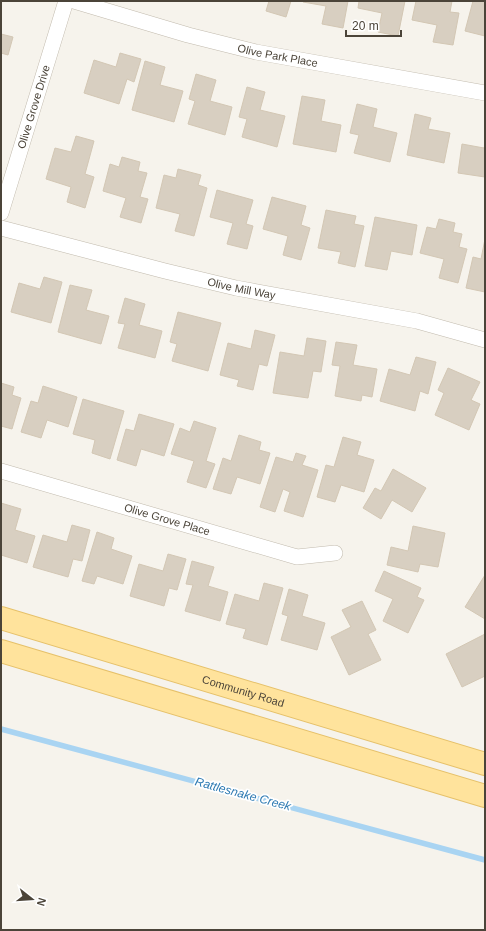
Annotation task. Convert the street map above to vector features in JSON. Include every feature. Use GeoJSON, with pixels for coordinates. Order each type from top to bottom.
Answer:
{"type":"FeatureCollection","features":[{"type":"Feature","properties":{"kind":"main road","name":"Community Road"},"geometry":{"type":"LineString","coordinates":[[1,618],[485,764]]}},
{"type":"Feature","properties":{"kind":"main road"},"geometry":{"type":"LineString","coordinates":[[1,651],[485,796]]}},
{"type":"Feature","properties":{"kind":"street","name":"Olive Grove Drive"},"geometry":{"type":"LineString","coordinates":[[1,213],[66,1]]}},
{"type":"Feature","properties":{"kind":"street","name":"Olive Park Place"},"geometry":{"type":"LineString","coordinates":[[74,1],[188,35],[256,52],[485,93]]}},
{"type":"Feature","properties":{"kind":"street","name":"Olive Mill Way"},"geometry":{"type":"LineString","coordinates":[[1,228],[165,272],[236,288],[417,321],[485,340]]}},
{"type":"Feature","properties":{"kind":"street","name":"Olive Grove Place"},"geometry":{"type":"LineString","coordinates":[[1,471],[297,557],[335,553]]}},
{"type":"Feature","properties":{"kind":"building"},"geometry":{"type":"Polygon","coordinates":[[[269,1],[291,1],[286,17],[266,11],[269,1]]]}},
{"type":"Feature","properties":{"kind":"building"},"geometry":{"type":"Polygon","coordinates":[[[303,1],[348,1],[343,28],[322,24],[326,6],[303,1]]]}},
{"type":"Feature","properties":{"kind":"building"},"geometry":{"type":"Polygon","coordinates":[[[359,1],[405,1],[398,36],[378,32],[382,13],[358,8],[359,1]]]}},
{"type":"Feature","properties":{"kind":"building"},"geometry":{"type":"Polygon","coordinates":[[[416,1],[452,1],[450,12],[459,13],[453,45],[433,42],[437,25],[412,20],[416,1]]]}},
{"type":"Feature","properties":{"kind":"building"},"geometry":{"type":"Polygon","coordinates":[[[473,1],[485,1],[485,36],[465,31],[473,1]]]}},
{"type":"Feature","properties":{"kind":"building"},"geometry":{"type":"Polygon","coordinates":[[[1,34],[13,37],[8,55],[1,53],[1,34]]]}},
{"type":"Feature","properties":{"kind":"building"},"geometry":{"type":"Polygon","coordinates":[[[120,53],[141,59],[134,82],[127,79],[119,104],[84,93],[94,60],[116,67],[120,53]]]}},
{"type":"Feature","properties":{"kind":"building"},"geometry":{"type":"Polygon","coordinates":[[[145,61],[165,67],[160,85],[183,91],[174,122],[132,110],[145,61]]]}},
{"type":"Feature","properties":{"kind":"building"},"geometry":{"type":"Polygon","coordinates":[[[196,74],[216,80],[210,101],[232,107],[225,135],[188,124],[195,101],[189,99],[196,74]]]}},
{"type":"Feature","properties":{"kind":"building"},"geometry":{"type":"Polygon","coordinates":[[[247,87],[265,92],[260,110],[285,116],[277,147],[242,137],[247,119],[239,117],[247,87]]]}},
{"type":"Feature","properties":{"kind":"building"},"geometry":{"type":"Polygon","coordinates":[[[302,96],[325,100],[321,121],[341,125],[336,152],[293,144],[302,96]]]}},
{"type":"Feature","properties":{"kind":"building"},"geometry":{"type":"Polygon","coordinates":[[[357,104],[377,109],[373,127],[397,133],[390,162],[354,153],[359,135],[350,133],[357,104]]]}},
{"type":"Feature","properties":{"kind":"building"},"geometry":{"type":"Polygon","coordinates":[[[415,114],[431,118],[428,129],[450,133],[444,163],[407,155],[415,114]]]}},
{"type":"Feature","properties":{"kind":"building"},"geometry":{"type":"Polygon","coordinates":[[[76,136],[94,141],[85,174],[94,177],[85,208],[67,202],[71,187],[46,179],[55,148],[71,152],[76,136]]]}},
{"type":"Feature","properties":{"kind":"building"},"geometry":{"type":"Polygon","coordinates":[[[462,144],[484,148],[485,145],[485,177],[458,173],[462,144]]]}},
{"type":"Feature","properties":{"kind":"building"},"geometry":{"type":"Polygon","coordinates":[[[122,157],[140,162],[138,171],[147,173],[140,197],[148,199],[141,223],[120,217],[126,198],[103,191],[110,164],[119,167],[122,157]]]}},
{"type":"Feature","properties":{"kind":"building"},"geometry":{"type":"Polygon","coordinates":[[[178,169],[201,175],[198,185],[207,188],[194,236],[175,231],[180,214],[156,208],[164,175],[176,178],[178,169]]]}},
{"type":"Feature","properties":{"kind":"building"},"geometry":{"type":"Polygon","coordinates":[[[217,190],[253,200],[246,224],[253,226],[247,249],[227,244],[233,223],[210,217],[217,190]]]}},
{"type":"Feature","properties":{"kind":"building"},"geometry":{"type":"Polygon","coordinates":[[[272,197],[306,206],[301,225],[310,228],[301,260],[283,255],[288,236],[263,229],[272,197]]]}},
{"type":"Feature","properties":{"kind":"building"},"geometry":{"type":"Polygon","coordinates":[[[326,210],[356,216],[354,224],[364,226],[355,267],[338,263],[341,252],[318,248],[326,210]]]}},
{"type":"Feature","properties":{"kind":"building"},"geometry":{"type":"Polygon","coordinates":[[[375,217],[417,225],[412,255],[391,251],[387,270],[365,266],[375,217]]]}},
{"type":"Feature","properties":{"kind":"building"},"geometry":{"type":"Polygon","coordinates":[[[439,219],[455,223],[453,232],[462,234],[459,247],[467,249],[458,283],[439,278],[444,259],[420,253],[427,227],[436,229],[439,219]]]}},
{"type":"Feature","properties":{"kind":"building"},"geometry":{"type":"Polygon","coordinates":[[[485,239],[485,292],[466,288],[473,257],[481,259],[485,239]]]}},
{"type":"Feature","properties":{"kind":"building"},"geometry":{"type":"Polygon","coordinates":[[[44,277],[62,282],[51,323],[11,312],[19,283],[40,289],[44,277]]]}},
{"type":"Feature","properties":{"kind":"building"},"geometry":{"type":"Polygon","coordinates":[[[70,285],[92,290],[86,310],[109,316],[101,344],[58,332],[70,285]]]}},
{"type":"Feature","properties":{"kind":"building"},"geometry":{"type":"Polygon","coordinates":[[[125,298],[145,304],[139,325],[162,331],[155,358],[118,348],[125,324],[118,323],[125,298]]]}},
{"type":"Feature","properties":{"kind":"building"},"geometry":{"type":"Polygon","coordinates":[[[178,312],[221,323],[208,371],[172,361],[177,344],[170,342],[178,312]]]}},
{"type":"Feature","properties":{"kind":"building"},"geometry":{"type":"Polygon","coordinates":[[[255,330],[275,335],[267,366],[259,364],[253,390],[237,386],[239,380],[220,375],[228,343],[251,349],[255,330]]]}},
{"type":"Feature","properties":{"kind":"building"},"geometry":{"type":"Polygon","coordinates":[[[307,338],[326,341],[321,372],[313,371],[308,398],[273,393],[280,352],[304,356],[307,338]]]}},
{"type":"Feature","properties":{"kind":"building"},"geometry":{"type":"Polygon","coordinates":[[[336,342],[357,345],[353,365],[377,369],[372,397],[362,395],[361,401],[335,396],[340,366],[332,365],[336,342]]]}},
{"type":"Feature","properties":{"kind":"building"},"geometry":{"type":"Polygon","coordinates":[[[416,357],[436,362],[428,394],[420,391],[415,411],[380,401],[389,369],[410,375],[416,357]]]}},
{"type":"Feature","properties":{"kind":"building"},"geometry":{"type":"Polygon","coordinates":[[[448,368],[480,382],[471,400],[480,404],[469,430],[435,415],[444,393],[438,390],[448,368]]]}},
{"type":"Feature","properties":{"kind":"building"},"geometry":{"type":"Polygon","coordinates":[[[1,383],[14,387],[12,395],[21,398],[12,429],[1,426],[1,383]]]}},
{"type":"Feature","properties":{"kind":"building"},"geometry":{"type":"Polygon","coordinates":[[[43,386],[77,397],[68,427],[47,420],[41,438],[21,432],[31,401],[38,403],[43,386]]]}},
{"type":"Feature","properties":{"kind":"building"},"geometry":{"type":"Polygon","coordinates":[[[83,399],[124,411],[110,459],[92,453],[95,440],[73,434],[83,399]]]}},
{"type":"Feature","properties":{"kind":"building"},"geometry":{"type":"Polygon","coordinates":[[[139,414],[174,424],[164,456],[141,449],[136,466],[117,460],[126,429],[134,431],[139,414]]]}},
{"type":"Feature","properties":{"kind":"building"},"geometry":{"type":"Polygon","coordinates":[[[194,421],[216,428],[206,461],[215,464],[206,488],[187,482],[194,461],[171,454],[180,428],[190,432],[194,421]]]}},
{"type":"Feature","properties":{"kind":"building"},"geometry":{"type":"Polygon","coordinates":[[[239,435],[261,442],[259,450],[270,453],[260,484],[237,477],[231,494],[213,489],[223,458],[231,461],[239,435]]]}},
{"type":"Feature","properties":{"kind":"building"},"geometry":{"type":"Polygon","coordinates":[[[343,437],[361,442],[357,455],[374,460],[364,492],[341,485],[335,502],[317,497],[326,465],[334,467],[343,437]]]}},
{"type":"Feature","properties":{"kind":"building"},"geometry":{"type":"Polygon","coordinates":[[[296,453],[306,456],[302,465],[318,470],[303,517],[284,511],[290,492],[283,489],[275,512],[260,507],[276,457],[293,462],[296,453]]]}},
{"type":"Feature","properties":{"kind":"building"},"geometry":{"type":"Polygon","coordinates":[[[393,469],[426,488],[412,512],[392,500],[381,519],[363,508],[375,488],[381,491],[393,469]]]}},
{"type":"Feature","properties":{"kind":"building"},"geometry":{"type":"Polygon","coordinates":[[[1,503],[21,509],[15,530],[35,536],[27,563],[1,555],[1,503]]]}},
{"type":"Feature","properties":{"kind":"building"},"geometry":{"type":"Polygon","coordinates":[[[72,525],[90,530],[82,561],[73,559],[68,577],[33,567],[43,535],[67,542],[72,525]]]}},
{"type":"Feature","properties":{"kind":"building"},"geometry":{"type":"Polygon","coordinates":[[[413,526],[445,533],[438,567],[420,564],[418,572],[387,565],[391,547],[408,551],[413,526]]]}},
{"type":"Feature","properties":{"kind":"building"},"geometry":{"type":"Polygon","coordinates":[[[97,532],[114,538],[111,549],[132,556],[123,584],[97,576],[94,584],[82,581],[97,532]]]}},
{"type":"Feature","properties":{"kind":"building"},"geometry":{"type":"Polygon","coordinates":[[[168,554],[186,559],[177,590],[169,588],[164,606],[130,596],[139,564],[163,571],[168,554]]]}},
{"type":"Feature","properties":{"kind":"building"},"geometry":{"type":"Polygon","coordinates":[[[192,561],[214,567],[208,586],[228,592],[220,621],[185,611],[193,585],[186,584],[192,561]]]}},
{"type":"Feature","properties":{"kind":"building"},"geometry":{"type":"Polygon","coordinates":[[[384,571],[421,588],[417,597],[424,600],[408,633],[383,621],[393,599],[375,591],[384,571]]]}},
{"type":"Feature","properties":{"kind":"building"},"geometry":{"type":"Polygon","coordinates":[[[485,575],[485,619],[465,607],[485,575]]]}},
{"type":"Feature","properties":{"kind":"building"},"geometry":{"type":"Polygon","coordinates":[[[264,583],[283,588],[267,645],[243,638],[246,629],[226,624],[235,594],[259,601],[264,583]]]}},
{"type":"Feature","properties":{"kind":"building"},"geometry":{"type":"Polygon","coordinates":[[[289,589],[308,595],[302,616],[325,623],[317,650],[281,640],[288,616],[282,614],[289,589]]]}},
{"type":"Feature","properties":{"kind":"building"},"geometry":{"type":"Polygon","coordinates":[[[362,601],[376,630],[368,634],[381,660],[349,675],[331,637],[351,627],[342,610],[362,601]]]}},
{"type":"Feature","properties":{"kind":"building"},"geometry":{"type":"Polygon","coordinates":[[[485,634],[485,676],[462,687],[446,654],[485,634]]]}},
{"type":"Feature","properties":{"kind":"waterway","name":"Rattlesnake Creek"},"geometry":{"type":"LineString","coordinates":[[1,729],[485,860]]}}]}
